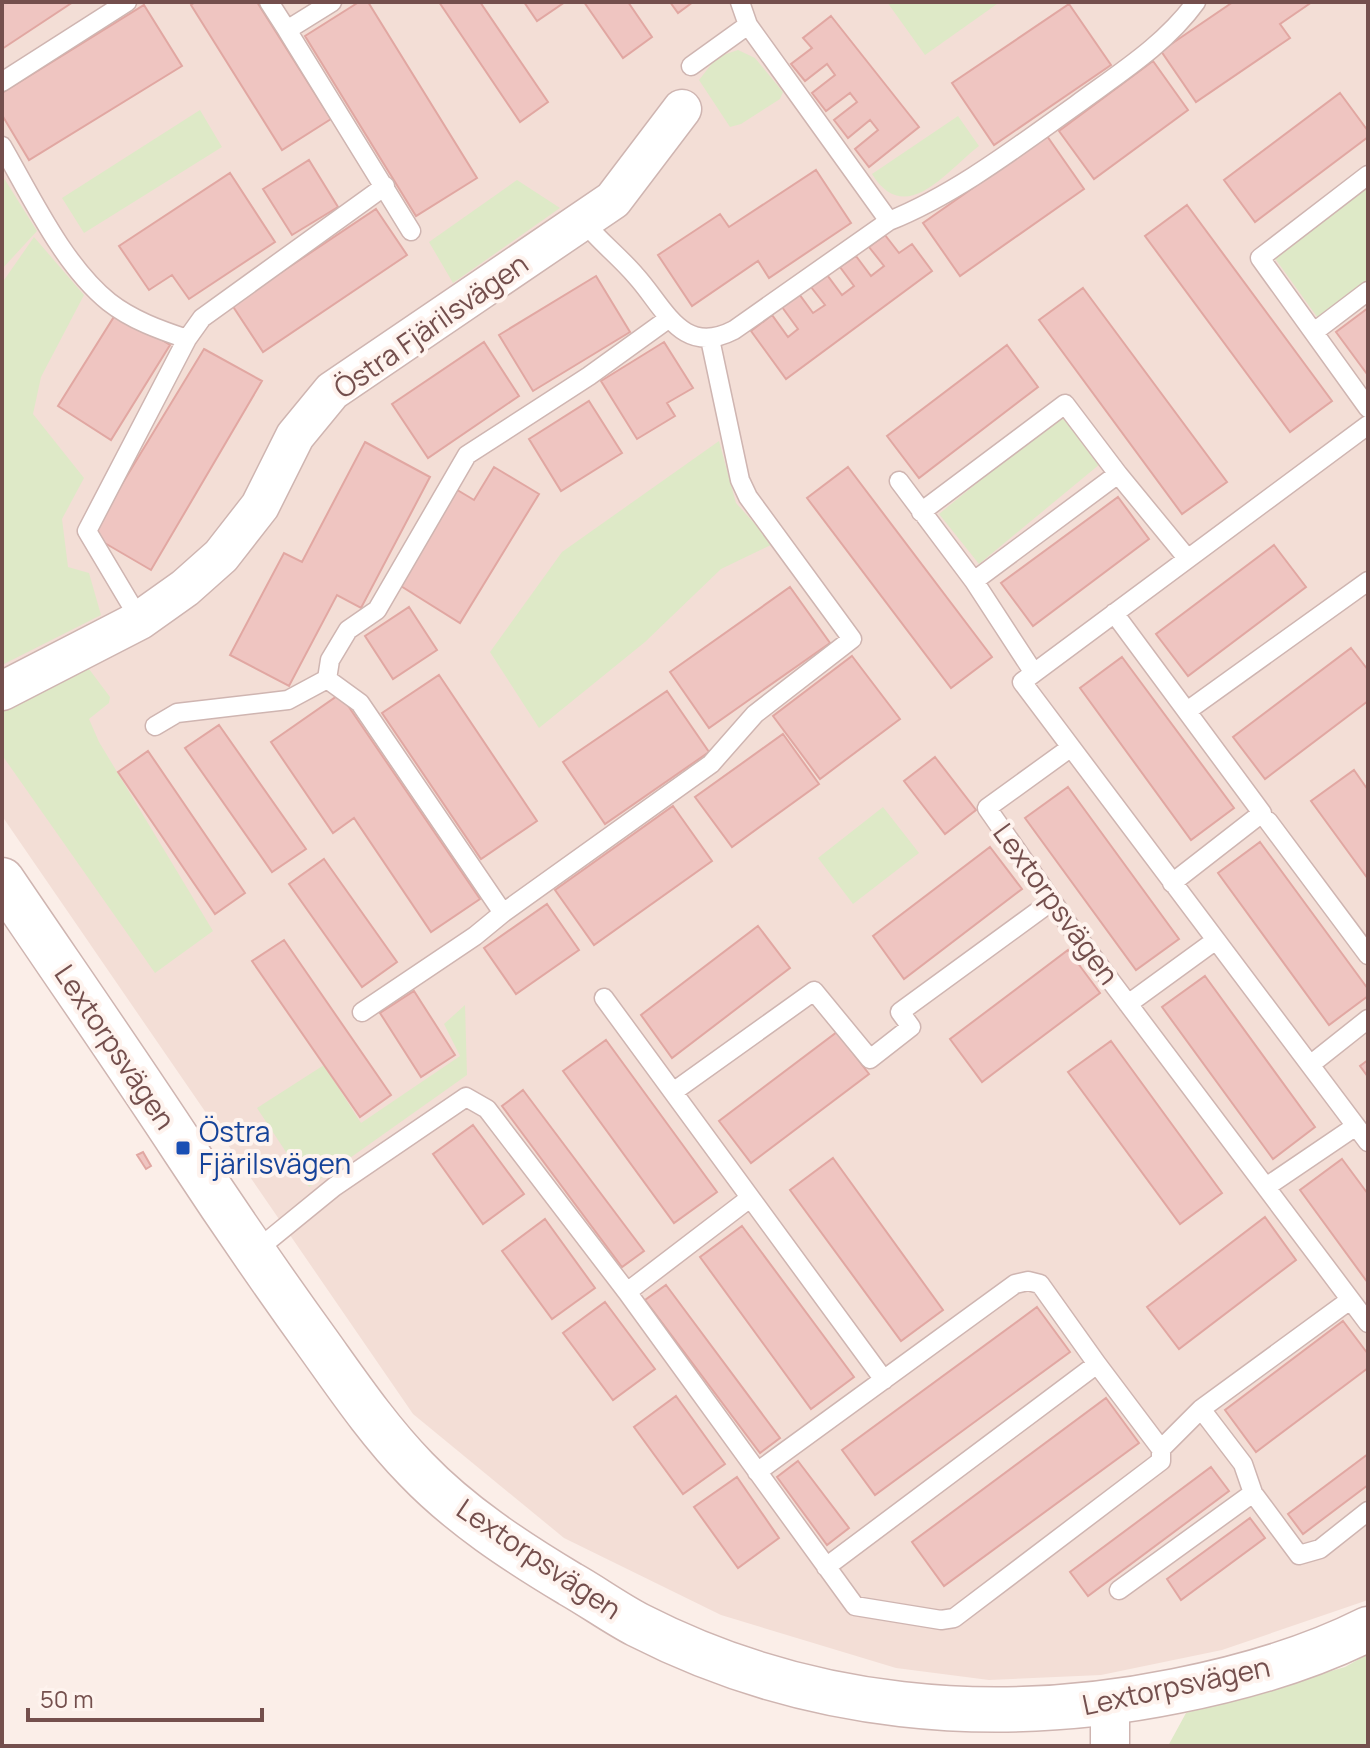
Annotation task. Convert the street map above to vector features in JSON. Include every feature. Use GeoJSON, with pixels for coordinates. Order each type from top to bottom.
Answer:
{"type":"FeatureCollection","features":[{"type":"Feature","properties":{"kind":"street","name":"Östra Fjärilsvägen"},"geometry":{"type":"LineString","coordinates":[[2,691],[140,620],[185,588],[221,556],[260,506],[295,436],[332,391],[613,200],[682,109]]}},
{"type":"Feature","properties":{"kind":"street","name":"Lextorpsvägen"},"geometry":{"type":"LineString","coordinates":[[2,880],[253,1253],[376,1424],[418,1471],[489,1531],[638,1625],[712,1656],[799,1684],[875,1701],[1110,1725],[1274,1667],[1368,1629]]}},
{"type":"Feature","properties":{"kind":"lane"},"geometry":{"type":"LineString","coordinates":[[2,82],[127,2]]}},
{"type":"Feature","properties":{"kind":"lane"},"geometry":{"type":"LineString","coordinates":[[269,2],[411,231]]}},
{"type":"Feature","properties":{"kind":"lane"},"geometry":{"type":"LineString","coordinates":[[287,30],[332,2]]}},
{"type":"Feature","properties":{"kind":"lane"},"geometry":{"type":"LineString","coordinates":[[740,2],[748,25],[889,221]]}},
{"type":"Feature","properties":{"kind":"lane"},"geometry":{"type":"LineString","coordinates":[[583,221],[636,276],[668,319],[696,337],[710,339],[734,330],[889,221],[925,206],[1016,148],[1161,42],[1196,2]]}},
{"type":"Feature","properties":{"kind":"lane"},"geometry":{"type":"LineString","coordinates":[[691,66],[748,25]]}},
{"type":"Feature","properties":{"kind":"lane"},"geometry":{"type":"LineString","coordinates":[[2,146],[56,239],[109,302],[151,327],[187,339]]}},
{"type":"Feature","properties":{"kind":"lane"},"geometry":{"type":"LineString","coordinates":[[1368,175],[1260,258],[1368,408]]}},
{"type":"Feature","properties":{"kind":"lane"},"geometry":{"type":"LineString","coordinates":[[140,620],[87,531],[187,339],[202,318],[385,186]]}},
{"type":"Feature","properties":{"kind":"lane"},"geometry":{"type":"LineString","coordinates":[[1314,332],[1368,291]]}},
{"type":"Feature","properties":{"kind":"lane"},"geometry":{"type":"LineString","coordinates":[[327,679],[330,660],[348,630],[377,610],[467,455],[589,376],[668,319]]}},
{"type":"Feature","properties":{"kind":"lane"},"geometry":{"type":"LineString","coordinates":[[362,1012],[475,936],[711,764],[755,714],[852,639],[748,497],[740,480],[710,339]]}},
{"type":"Feature","properties":{"kind":"lane"},"geometry":{"type":"LineString","coordinates":[[921,512],[1065,404],[1187,558]]}},
{"type":"Feature","properties":{"kind":"lane"},"geometry":{"type":"LineString","coordinates":[[1028,678],[1368,425]]}},
{"type":"Feature","properties":{"kind":"lane"},"geometry":{"type":"LineString","coordinates":[[974,581],[1118,474]]}},
{"type":"Feature","properties":{"kind":"lane"},"geometry":{"type":"LineString","coordinates":[[899,481],[974,581],[1070,748],[1368,1142]]}},
{"type":"Feature","properties":{"kind":"lane"},"geometry":{"type":"LineString","coordinates":[[1187,711],[1368,581]]}},
{"type":"Feature","properties":{"kind":"lane"},"geometry":{"type":"LineString","coordinates":[[1114,613],[1262,813],[1172,883]]}},
{"type":"Feature","properties":{"kind":"lane"},"geometry":{"type":"LineString","coordinates":[[155,726],[177,713],[288,700],[327,679]]}},
{"type":"Feature","properties":{"kind":"lane"},"geometry":{"type":"LineString","coordinates":[[327,679],[360,703],[503,913]]}},
{"type":"Feature","properties":{"kind":"lane","name":"Lextorpsvägen"},"geometry":{"type":"LineString","coordinates":[[1070,748],[987,808],[1128,1004],[1368,1323]]}},
{"type":"Feature","properties":{"kind":"lane"},"geometry":{"type":"LineString","coordinates":[[1268,821],[1368,955]]}},
{"type":"Feature","properties":{"kind":"lane"},"geometry":{"type":"LineString","coordinates":[[673,1092],[814,991],[870,1059],[911,1027],[900,1012],[1052,901]]}},
{"type":"Feature","properties":{"kind":"lane","name":"Lextorpsvägen"},"geometry":{"type":"LineString","coordinates":[[1128,1004],[1216,940]]}},
{"type":"Feature","properties":{"kind":"lane"},"geometry":{"type":"LineString","coordinates":[[604,998],[884,1380]]}},
{"type":"Feature","properties":{"kind":"lane"},"geometry":{"type":"LineString","coordinates":[[1310,1065],[1368,1019]]}},
{"type":"Feature","properties":{"kind":"lane"},"geometry":{"type":"LineString","coordinates":[[253,1253],[334,1187],[466,1097],[487,1109],[627,1292],[836,1583],[855,1606],[941,1620],[954,1618],[1161,1461],[1161,1449],[1040,1284],[1028,1281],[1015,1284],[757,1472]]}},
{"type":"Feature","properties":{"kind":"lane"},"geometry":{"type":"LineString","coordinates":[[1266,1187],[1356,1126]]}},
{"type":"Feature","properties":{"kind":"lane"},"geometry":{"type":"LineString","coordinates":[[627,1292],[750,1198]]}},
{"type":"Feature","properties":{"kind":"lane"},"geometry":{"type":"LineString","coordinates":[[1161,1449],[1201,1409],[1350,1300]]}},
{"type":"Feature","properties":{"kind":"lane"},"geometry":{"type":"LineString","coordinates":[[826,1567],[1097,1364]]}},
{"type":"Feature","properties":{"kind":"lane"},"geometry":{"type":"LineString","coordinates":[[1201,1409],[1243,1464],[1253,1493],[1299,1555],[1320,1549],[1368,1511]]}},
{"type":"Feature","properties":{"kind":"lane"},"geometry":{"type":"LineString","coordinates":[[1119,1590],[1253,1493]]}},
{"type":"Feature","properties":{"kind":"shaded area"},"geometry":{"type":"Polygon","coordinates":[[[2,2],[1368,2],[1368,1600],[1222,1650],[1101,1675],[989,1680],[896,1668],[721,1615],[564,1538],[413,1414],[2,816],[2,2]]]}},
{"type":"Feature","properties":{"kind":"green space"},"geometry":{"type":"Polygon","coordinates":[[[887,2],[996,2],[997,4],[925,55],[887,2]]]}},
{"type":"Feature","properties":{"kind":"green space"},"geometry":{"type":"Polygon","coordinates":[[[738,50],[755,58],[783,92],[780,99],[741,124],[730,127],[699,80],[717,57],[738,50]]]}},
{"type":"Feature","properties":{"kind":"green space"},"geometry":{"type":"Polygon","coordinates":[[[200,110],[222,147],[84,233],[62,198],[200,110]]]}},
{"type":"Feature","properties":{"kind":"green space"},"geometry":{"type":"Polygon","coordinates":[[[958,116],[979,146],[927,189],[913,195],[899,196],[885,190],[872,174],[958,116]]]}},
{"type":"Feature","properties":{"kind":"green space"},"geometry":{"type":"Polygon","coordinates":[[[2,175],[37,231],[2,269],[2,175]]]}},
{"type":"Feature","properties":{"kind":"green space"},"geometry":{"type":"Polygon","coordinates":[[[517,180],[560,208],[453,283],[429,242],[517,180]]]}},
{"type":"Feature","properties":{"kind":"green space"},"geometry":{"type":"Polygon","coordinates":[[[1368,184],[1368,285],[1320,321],[1274,257],[1368,184]]]}},
{"type":"Feature","properties":{"kind":"green space"},"geometry":{"type":"Polygon","coordinates":[[[34,237],[84,295],[41,377],[33,414],[84,478],[62,519],[68,567],[89,573],[101,615],[2,665],[2,283],[34,237]]]}},
{"type":"Feature","properties":{"kind":"green space"},"geometry":{"type":"Polygon","coordinates":[[[1060,415],[1100,464],[979,564],[939,514],[1060,415]]]}},
{"type":"Feature","properties":{"kind":"green space"},"geometry":{"type":"Polygon","coordinates":[[[719,441],[736,503],[773,544],[721,569],[645,642],[539,728],[490,652],[562,552],[719,441]]]}},
{"type":"Feature","properties":{"kind":"green space"},"geometry":{"type":"Polygon","coordinates":[[[80,669],[89,669],[110,697],[109,703],[89,719],[99,742],[213,931],[155,973],[2,755],[2,708],[80,669]]]}},
{"type":"Feature","properties":{"kind":"green space"},"geometry":{"type":"Polygon","coordinates":[[[883,807],[919,853],[853,904],[818,858],[883,807]]]}},
{"type":"Feature","properties":{"kind":"green space"},"geometry":{"type":"Polygon","coordinates":[[[465,1005],[467,1075],[309,1187],[257,1108],[324,1065],[361,1123],[460,1056],[444,1024],[465,1005]]]}},
{"type":"Feature","properties":{"kind":"green space"},"geometry":{"type":"Polygon","coordinates":[[[1368,1654],[1368,1746],[1168,1746],[1186,1713],[1345,1667],[1368,1654]]]}},
{"type":"Feature","properties":{"kind":"building"},"geometry":{"type":"Polygon","coordinates":[[[2,2],[73,2],[2,49],[2,2]]]}},
{"type":"Feature","properties":{"kind":"building"},"geometry":{"type":"Polygon","coordinates":[[[195,2],[257,2],[331,119],[282,150],[191,5],[195,2]]]}},
{"type":"Feature","properties":{"kind":"building"},"geometry":{"type":"Polygon","coordinates":[[[359,2],[368,2],[477,178],[416,216],[305,36],[359,2]]]}},
{"type":"Feature","properties":{"kind":"building"},"geometry":{"type":"Polygon","coordinates":[[[439,2],[480,2],[548,102],[520,122],[439,2]]]}},
{"type":"Feature","properties":{"kind":"building"},"geometry":{"type":"Polygon","coordinates":[[[524,2],[565,2],[537,21],[524,2]]]}},
{"type":"Feature","properties":{"kind":"building"},"geometry":{"type":"Polygon","coordinates":[[[584,2],[628,2],[652,37],[623,58],[584,2]]]}},
{"type":"Feature","properties":{"kind":"building"},"geometry":{"type":"Polygon","coordinates":[[[670,2],[693,2],[678,13],[670,2]]]}},
{"type":"Feature","properties":{"kind":"building"},"geometry":{"type":"Polygon","coordinates":[[[1233,2],[1312,2],[1280,24],[1290,38],[1196,102],[1161,51],[1233,2]]]}},
{"type":"Feature","properties":{"kind":"building"},"geometry":{"type":"Polygon","coordinates":[[[1069,4],[1111,65],[994,145],[952,83],[1069,4]]]}},
{"type":"Feature","properties":{"kind":"building"},"geometry":{"type":"Polygon","coordinates":[[[144,5],[182,66],[29,160],[2,115],[2,93],[144,5]]]}},
{"type":"Feature","properties":{"kind":"building"},"geometry":{"type":"Polygon","coordinates":[[[831,16],[919,127],[869,167],[855,149],[878,130],[870,120],[848,138],[834,120],[857,102],[850,93],[826,111],[812,93],[835,75],[827,64],[805,81],[791,64],[812,48],[803,38],[831,16]]]}},
{"type":"Feature","properties":{"kind":"building"},"geometry":{"type":"Polygon","coordinates":[[[1153,61],[1188,110],[1094,179],[1059,131],[1153,61]]]}},
{"type":"Feature","properties":{"kind":"building"},"geometry":{"type":"Polygon","coordinates":[[[1340,93],[1368,131],[1368,137],[1255,222],[1224,180],[1340,93]]]}},
{"type":"Feature","properties":{"kind":"building"},"geometry":{"type":"Polygon","coordinates":[[[1047,136],[1084,189],[960,276],[923,223],[1047,136]]]}},
{"type":"Feature","properties":{"kind":"building"},"geometry":{"type":"Polygon","coordinates":[[[309,160],[338,207],[292,235],[263,189],[309,160]]]}},
{"type":"Feature","properties":{"kind":"building"},"geometry":{"type":"Polygon","coordinates":[[[816,170],[851,223],[769,278],[758,261],[692,306],[658,255],[720,214],[729,227],[816,170]]]}},
{"type":"Feature","properties":{"kind":"building"},"geometry":{"type":"Polygon","coordinates":[[[230,173],[275,242],[189,299],[172,275],[149,290],[119,246],[230,173]]]}},
{"type":"Feature","properties":{"kind":"building"},"geometry":{"type":"Polygon","coordinates":[[[1187,205],[1332,401],[1290,432],[1145,236],[1187,205]]]}},
{"type":"Feature","properties":{"kind":"building"},"geometry":{"type":"Polygon","coordinates":[[[376,209],[407,255],[263,352],[232,305],[376,209]]]}},
{"type":"Feature","properties":{"kind":"building"},"geometry":{"type":"Polygon","coordinates":[[[885,235],[899,253],[912,244],[932,271],[786,379],[751,331],[772,315],[788,337],[798,329],[782,307],[799,294],[813,313],[825,305],[811,287],[827,275],[842,295],[854,286],[840,267],[856,256],[871,276],[884,266],[869,247],[885,235]]]}},
{"type":"Feature","properties":{"kind":"building"},"geometry":{"type":"Polygon","coordinates":[[[596,276],[630,332],[533,391],[499,335],[596,276]]]}},
{"type":"Feature","properties":{"kind":"building"},"geometry":{"type":"Polygon","coordinates":[[[1083,288],[1227,482],[1182,514],[1039,320],[1083,288]]]}},
{"type":"Feature","properties":{"kind":"building"},"geometry":{"type":"Polygon","coordinates":[[[1368,308],[1368,373],[1367,374],[1336,332],[1368,308]]]}},
{"type":"Feature","properties":{"kind":"building"},"geometry":{"type":"Polygon","coordinates":[[[117,312],[170,345],[111,440],[58,406],[117,312]]]}},
{"type":"Feature","properties":{"kind":"building"},"geometry":{"type":"Polygon","coordinates":[[[484,342],[519,396],[428,458],[392,404],[484,342]]]}},
{"type":"Feature","properties":{"kind":"building"},"geometry":{"type":"Polygon","coordinates":[[[664,342],[693,388],[667,403],[675,416],[637,439],[601,381],[664,342]]]}},
{"type":"Feature","properties":{"kind":"building"},"geometry":{"type":"Polygon","coordinates":[[[1007,345],[1038,387],[919,478],[887,436],[1007,345]]]}},
{"type":"Feature","properties":{"kind":"building"},"geometry":{"type":"Polygon","coordinates":[[[204,349],[262,381],[151,570],[91,535],[204,349]]]}},
{"type":"Feature","properties":{"kind":"building"},"geometry":{"type":"Polygon","coordinates":[[[589,401],[622,453],[561,491],[529,439],[589,401]]]}},
{"type":"Feature","properties":{"kind":"building"},"geometry":{"type":"Polygon","coordinates":[[[365,442],[430,477],[361,608],[337,595],[289,686],[230,655],[284,553],[302,562],[365,442]]]}},
{"type":"Feature","properties":{"kind":"building"},"geometry":{"type":"Polygon","coordinates":[[[494,467],[539,494],[460,623],[396,583],[454,488],[474,500],[494,467]]]}},
{"type":"Feature","properties":{"kind":"building"},"geometry":{"type":"Polygon","coordinates":[[[848,467],[992,657],[951,688],[807,498],[848,467]]]}},
{"type":"Feature","properties":{"kind":"building"},"geometry":{"type":"Polygon","coordinates":[[[1118,497],[1149,539],[1033,626],[1001,583],[1118,497]]]}},
{"type":"Feature","properties":{"kind":"building"},"geometry":{"type":"Polygon","coordinates":[[[1274,545],[1306,587],[1188,676],[1156,634],[1274,545]]]}},
{"type":"Feature","properties":{"kind":"building"},"geometry":{"type":"Polygon","coordinates":[[[790,587],[830,643],[709,728],[670,672],[790,587]]]}},
{"type":"Feature","properties":{"kind":"building"},"geometry":{"type":"Polygon","coordinates":[[[409,607],[437,650],[393,679],[365,636],[409,607]]]}},
{"type":"Feature","properties":{"kind":"building"},"geometry":{"type":"Polygon","coordinates":[[[1351,648],[1368,670],[1368,701],[1265,779],[1233,737],[1351,648]]]}},
{"type":"Feature","properties":{"kind":"building"},"geometry":{"type":"Polygon","coordinates":[[[852,656],[900,719],[820,779],[773,716],[852,656]]]}},
{"type":"Feature","properties":{"kind":"building"},"geometry":{"type":"Polygon","coordinates":[[[1122,657],[1234,808],[1191,840],[1080,688],[1122,657]]]}},
{"type":"Feature","properties":{"kind":"building"},"geometry":{"type":"Polygon","coordinates":[[[439,675],[537,821],[481,859],[382,713],[439,675]]]}},
{"type":"Feature","properties":{"kind":"building"},"geometry":{"type":"Polygon","coordinates":[[[667,691],[709,752],[605,824],[563,762],[667,691]]]}},
{"type":"Feature","properties":{"kind":"building"},"geometry":{"type":"Polygon","coordinates":[[[340,694],[480,899],[431,932],[354,818],[333,833],[271,742],[340,694]]]}},
{"type":"Feature","properties":{"kind":"building"},"geometry":{"type":"Polygon","coordinates":[[[219,725],[306,849],[272,872],[185,748],[219,725]]]}},
{"type":"Feature","properties":{"kind":"building"},"geometry":{"type":"Polygon","coordinates":[[[783,734],[819,784],[732,847],[695,797],[783,734]]]}},
{"type":"Feature","properties":{"kind":"building"},"geometry":{"type":"Polygon","coordinates":[[[148,751],[245,893],[215,914],[118,772],[148,751]]]}},
{"type":"Feature","properties":{"kind":"building"},"geometry":{"type":"Polygon","coordinates":[[[935,757],[976,810],[945,834],[904,781],[935,757]]]}},
{"type":"Feature","properties":{"kind":"building"},"geometry":{"type":"Polygon","coordinates":[[[1354,770],[1368,790],[1368,879],[1311,801],[1354,770]]]}},
{"type":"Feature","properties":{"kind":"building"},"geometry":{"type":"Polygon","coordinates":[[[1068,787],[1179,939],[1136,970],[1025,818],[1068,787]]]}},
{"type":"Feature","properties":{"kind":"building"},"geometry":{"type":"Polygon","coordinates":[[[673,806],[712,861],[594,945],[555,890],[673,806]]]}},
{"type":"Feature","properties":{"kind":"building"},"geometry":{"type":"Polygon","coordinates":[[[1260,842],[1368,989],[1368,996],[1329,1025],[1218,873],[1260,842]]]}},
{"type":"Feature","properties":{"kind":"building"},"geometry":{"type":"Polygon","coordinates":[[[990,847],[1022,889],[904,979],[873,936],[990,847]]]}},
{"type":"Feature","properties":{"kind":"building"},"geometry":{"type":"Polygon","coordinates":[[[324,859],[397,962],[362,987],[289,884],[324,859]]]}},
{"type":"Feature","properties":{"kind":"building"},"geometry":{"type":"Polygon","coordinates":[[[547,904],[579,950],[516,994],[484,948],[547,904]]]}},
{"type":"Feature","properties":{"kind":"building"},"geometry":{"type":"Polygon","coordinates":[[[758,926],[790,968],[672,1058],[641,1015],[758,926]]]}},
{"type":"Feature","properties":{"kind":"building"},"geometry":{"type":"Polygon","coordinates":[[[284,940],[391,1095],[360,1117],[252,961],[284,940]]]}},
{"type":"Feature","properties":{"kind":"building"},"geometry":{"type":"Polygon","coordinates":[[[1068,950],[1100,993],[982,1082],[950,1039],[1068,950]]]}},
{"type":"Feature","properties":{"kind":"building"},"geometry":{"type":"Polygon","coordinates":[[[1205,976],[1315,1127],[1273,1159],[1162,1007],[1205,976]]]}},
{"type":"Feature","properties":{"kind":"building"},"geometry":{"type":"Polygon","coordinates":[[[414,991],[455,1055],[421,1077],[380,1013],[414,991]]]}},
{"type":"Feature","properties":{"kind":"building"},"geometry":{"type":"Polygon","coordinates":[[[837,1032],[869,1074],[751,1163],[719,1121],[837,1032]]]}},
{"type":"Feature","properties":{"kind":"building"},"geometry":{"type":"Polygon","coordinates":[[[606,1040],[717,1192],[674,1223],[563,1071],[606,1040]]]}},
{"type":"Feature","properties":{"kind":"building"},"geometry":{"type":"Polygon","coordinates":[[[1111,1041],[1222,1193],[1180,1224],[1068,1072],[1111,1041]]]}},
{"type":"Feature","properties":{"kind":"building"},"geometry":{"type":"Polygon","coordinates":[[[1368,1060],[1368,1077],[1360,1066],[1368,1060]]]}},
{"type":"Feature","properties":{"kind":"building"},"geometry":{"type":"Polygon","coordinates":[[[523,1090],[644,1251],[622,1267],[502,1106],[523,1090]]]}},
{"type":"Feature","properties":{"kind":"building"},"geometry":{"type":"Polygon","coordinates":[[[473,1125],[524,1194],[483,1224],[433,1154],[473,1125]]]}},
{"type":"Feature","properties":{"kind":"building"},"geometry":{"type":"Polygon","coordinates":[[[143,1152],[151,1166],[146,1169],[137,1155],[143,1152]]]}},
{"type":"Feature","properties":{"kind":"building"},"geometry":{"type":"Polygon","coordinates":[[[833,1158],[943,1310],[901,1341],[790,1190],[833,1158]]]}},
{"type":"Feature","properties":{"kind":"building"},"geometry":{"type":"Polygon","coordinates":[[[1342,1159],[1368,1194],[1368,1283],[1300,1190],[1342,1159]]]}},
{"type":"Feature","properties":{"kind":"building"},"geometry":{"type":"Polygon","coordinates":[[[1265,1217],[1296,1260],[1179,1349],[1147,1307],[1265,1217]]]}},
{"type":"Feature","properties":{"kind":"building"},"geometry":{"type":"Polygon","coordinates":[[[545,1219],[595,1288],[552,1319],[502,1251],[545,1219]]]}},
{"type":"Feature","properties":{"kind":"building"},"geometry":{"type":"Polygon","coordinates":[[[742,1226],[854,1377],[811,1409],[700,1257],[742,1226]]]}},
{"type":"Feature","properties":{"kind":"building"},"geometry":{"type":"Polygon","coordinates":[[[666,1285],[780,1438],[760,1453],[645,1300],[666,1285]]]}},
{"type":"Feature","properties":{"kind":"building"},"geometry":{"type":"Polygon","coordinates":[[[605,1302],[655,1369],[613,1400],[563,1333],[605,1302]]]}},
{"type":"Feature","properties":{"kind":"building"},"geometry":{"type":"Polygon","coordinates":[[[1037,1307],[1070,1352],[875,1495],[842,1450],[1037,1307]]]}},
{"type":"Feature","properties":{"kind":"building"},"geometry":{"type":"Polygon","coordinates":[[[1343,1321],[1368,1354],[1368,1368],[1256,1452],[1225,1410],[1343,1321]]]}},
{"type":"Feature","properties":{"kind":"building"},"geometry":{"type":"Polygon","coordinates":[[[676,1396],[725,1464],[683,1494],[634,1427],[676,1396]]]}},
{"type":"Feature","properties":{"kind":"building"},"geometry":{"type":"Polygon","coordinates":[[[1106,1398],[1139,1443],[944,1586],[912,1542],[1106,1398]]]}},
{"type":"Feature","properties":{"kind":"building"},"geometry":{"type":"Polygon","coordinates":[[[1368,1454],[1368,1485],[1303,1534],[1288,1514],[1368,1454]]]}},
{"type":"Feature","properties":{"kind":"building"},"geometry":{"type":"Polygon","coordinates":[[[798,1461],[849,1528],[827,1545],[777,1477],[798,1461]]]}},
{"type":"Feature","properties":{"kind":"building"},"geometry":{"type":"Polygon","coordinates":[[[1211,1467],[1229,1491],[1088,1596],[1070,1572],[1211,1467]]]}},
{"type":"Feature","properties":{"kind":"building"},"geometry":{"type":"Polygon","coordinates":[[[737,1477],[779,1538],[738,1568],[694,1507],[737,1477]]]}},
{"type":"Feature","properties":{"kind":"building"},"geometry":{"type":"Polygon","coordinates":[[[1250,1518],[1265,1538],[1181,1600],[1167,1579],[1250,1518]]]}},
{"type":"Feature","properties":{"kind":"place","name":"Östra Fjärilsvägen"},"geometry":{"type":"Point","coordinates":[183,1148]}}]}
